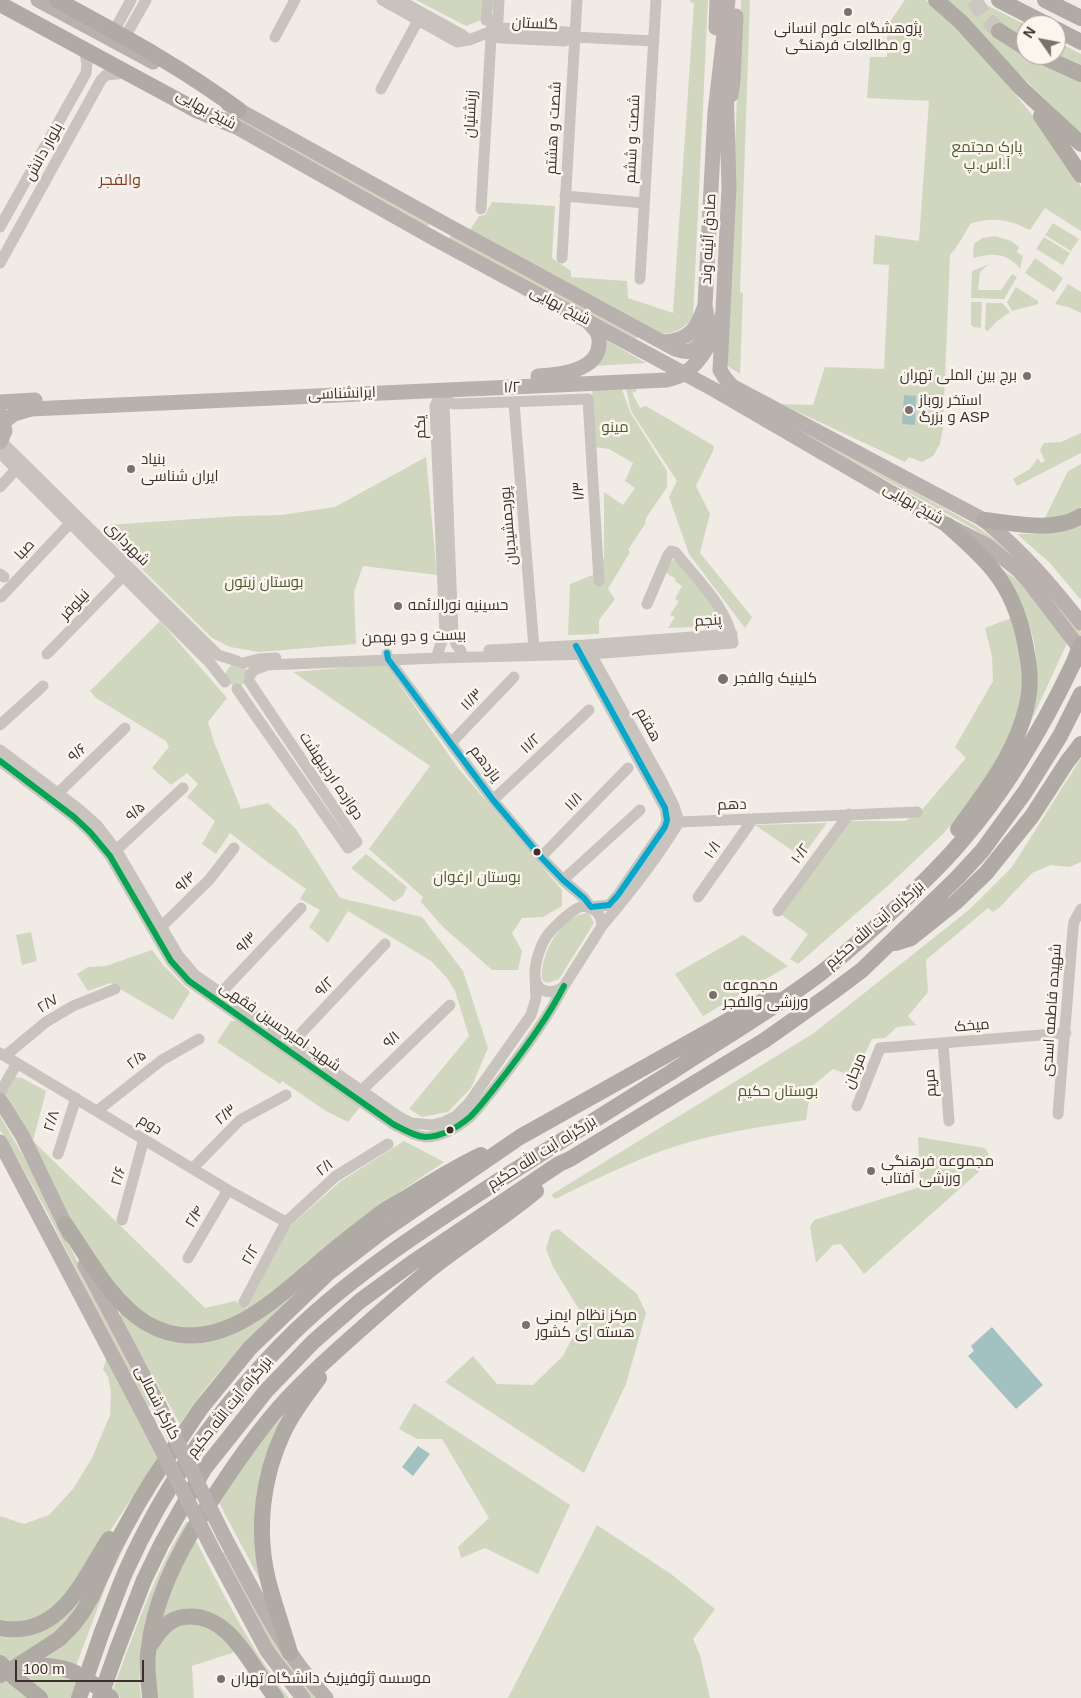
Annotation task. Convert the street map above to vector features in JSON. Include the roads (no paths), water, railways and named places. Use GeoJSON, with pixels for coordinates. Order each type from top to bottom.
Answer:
{"type":"FeatureCollection","features":[{"type":"Feature","properties":{"kind":"highway"},"geometry":{"type":"LineString","coordinates":[[57,0],[120,34],[208,86],[239,110]]}},
{"type":"Feature","properties":{"kind":"highway"},"geometry":{"type":"LineString","coordinates":[[936,0],[960,22],[1021,88],[1081,144]]}},
{"type":"Feature","properties":{"kind":"highway"},"geometry":{"type":"LineString","coordinates":[[999,0],[1028,15]]}},
{"type":"Feature","properties":{"kind":"highway"},"geometry":{"type":"LineString","coordinates":[[1045,0],[1081,18]]}},
{"type":"Feature","properties":{"kind":"highway"},"geometry":{"type":"LineString","coordinates":[[0,4],[84,48],[129,63],[196,110],[233,125]]}},
{"type":"Feature","properties":{"kind":"highway"},"geometry":{"type":"LineString","coordinates":[[999,31],[1016,42]]}},
{"type":"Feature","properties":{"kind":"highway"},"geometry":{"type":"LineString","coordinates":[[1066,34],[1081,42]]}},
{"type":"Feature","properties":{"kind":"highway"},"geometry":{"type":"LineString","coordinates":[[1061,65],[1081,74]]}},
{"type":"Feature","properties":{"kind":"highway"},"geometry":{"type":"LineString","coordinates":[[1021,88],[1081,175]]}},
{"type":"Feature","properties":{"kind":"highway"},"geometry":{"type":"LineString","coordinates":[[984,520],[1033,525],[1066,523],[1081,516]]}},
{"type":"Feature","properties":{"kind":"highway"},"geometry":{"type":"LineString","coordinates":[[883,920],[898,898],[956,832],[1005,760],[1020,727],[1029,692],[1028,654],[1024,634],[1012,601],[993,570],[947,525]]}},
{"type":"Feature","properties":{"kind":"highway","name":"بزرگراه آیت الله حکیم"},"geometry":{"type":"LineString","coordinates":[[79,1698],[102,1632],[129,1565],[148,1526],[180,1471],[218,1418],[260,1367],[296,1330],[349,1284],[469,1199],[755,1019],[818,975],[883,920],[941,865],[987,809],[1024,756],[1041,727],[1077,657],[1081,644]]}},
{"type":"Feature","properties":{"kind":"highway","name":"بزرگراه آیت الله حکیم"},"geometry":{"type":"LineString","coordinates":[[100,1698],[116,1650],[144,1580],[158,1550],[204,1469],[271,1385],[313,1342],[360,1301],[502,1202],[559,1164],[765,1040],[862,970],[952,883],[982,851],[1025,792],[1060,736],[1081,694]]}},
{"type":"Feature","properties":{"kind":"highway"},"geometry":{"type":"LineString","coordinates":[[888,945],[911,938],[956,902],[986,873],[1032,816],[1066,762],[1081,744]]}},
{"type":"Feature","properties":{"kind":"highway"},"geometry":{"type":"LineString","coordinates":[[65,1224],[111,1291],[136,1316],[156,1328],[182,1335],[213,1332],[240,1324],[258,1312],[380,1214],[454,1168],[520,1137],[769,998],[818,975]]}},
{"type":"Feature","properties":{"kind":"highway"},"geometry":{"type":"LineString","coordinates":[[0,1628],[19,1630],[30,1628],[48,1622],[57,1615],[70,1600],[126,1513],[201,1408],[240,1359],[327,1274],[383,1231],[520,1137]]}},
{"type":"Feature","properties":{"kind":"highway"},"geometry":{"type":"LineString","coordinates":[[150,1698],[148,1654],[157,1608],[165,1585],[190,1534],[218,1489],[272,1416],[314,1372],[347,1342],[434,1267],[504,1217],[535,1192],[570,1159]]}},
{"type":"Feature","properties":{"kind":"highway"},"geometry":{"type":"LineString","coordinates":[[290,1653],[268,1580],[263,1551],[262,1527],[265,1491],[276,1449],[284,1430],[309,1392],[347,1342]]}},
{"type":"Feature","properties":{"kind":"highway"},"geometry":{"type":"LineString","coordinates":[[5,1669],[59,1639],[82,1614],[113,1549],[152,1479]]}},
{"type":"Feature","properties":{"kind":"highway"},"geometry":{"type":"LineString","coordinates":[[148,1654],[156,1637],[169,1623],[187,1616],[206,1618],[224,1628],[231,1635],[276,1698]]}},
{"type":"Feature","properties":{"kind":"highway"},"geometry":{"type":"LineString","coordinates":[[5,1669],[46,1665],[75,1672],[93,1683],[111,1698]]}},
{"type":"Feature","properties":{"kind":"highway"},"geometry":{"type":"LineString","coordinates":[[5,1669],[40,1698]]}},
{"type":"Feature","properties":{"kind":"main road","name":"شیخ بهایی"},"geometry":{"type":"LineString","coordinates":[[8,0],[129,63],[239,110],[659,340]]}},
{"type":"Feature","properties":{"kind":"main road","name":"شیخ بهایی"},"geometry":{"type":"LineString","coordinates":[[38,0],[129,63]]}},
{"type":"Feature","properties":{"kind":"main road","name":"صادق آئینه وند"},"geometry":{"type":"LineString","coordinates":[[717,0],[721,114],[729,187],[720,370]]}},
{"type":"Feature","properties":{"kind":"main road","name":"صادق آئینه وند"},"geometry":{"type":"LineString","coordinates":[[659,340],[674,342],[692,332],[701,318],[705,305],[712,185],[721,114],[728,0]]}},
{"type":"Feature","properties":{"kind":"main road","name":"صادق آئینه وند"},"geometry":{"type":"LineString","coordinates":[[721,114],[733,81],[737,0]]}},
{"type":"Feature","properties":{"kind":"main road","name":"شیخ بهایی"},"geometry":{"type":"LineString","coordinates":[[233,125],[435,238],[713,389],[947,525],[988,546],[1018,570],[1029,582],[1077,657]]}},
{"type":"Feature","properties":{"kind":"main road"},"geometry":{"type":"LineString","coordinates":[[712,185],[729,187]]}},
{"type":"Feature","properties":{"kind":"main road"},"geometry":{"type":"LineString","coordinates":[[435,238],[443,223]]}},
{"type":"Feature","properties":{"kind":"main road"},"geometry":{"type":"LineString","coordinates":[[684,374],[703,355],[723,313]]}},
{"type":"Feature","properties":{"kind":"main road","name":"ایرانشناسی"},"geometry":{"type":"LineString","coordinates":[[439,389],[552,375],[567,372],[588,363],[599,350],[600,340],[597,330],[586,319]]}},
{"type":"Feature","properties":{"kind":"main road"},"geometry":{"type":"LineString","coordinates":[[631,325],[636,331],[662,346],[678,359],[683,367],[684,374]]}},
{"type":"Feature","properties":{"kind":"main road"},"geometry":{"type":"LineString","coordinates":[[713,389],[704,377],[704,369],[712,367],[720,370]]}},
{"type":"Feature","properties":{"kind":"main road","name":"شیخ بهایی"},"geometry":{"type":"LineString","coordinates":[[720,370],[732,386],[984,520],[1031,563],[1081,623]]}},
{"type":"Feature","properties":{"kind":"main road","name":"ایرانشناسی"},"geometry":{"type":"LineString","coordinates":[[0,402],[667,380],[684,374]]}},
{"type":"Feature","properties":{"kind":"main road","name":"ایرانشناسی"},"geometry":{"type":"LineString","coordinates":[[2,418],[31,409],[235,394]]}},
{"type":"Feature","properties":{"kind":"main road"},"geometry":{"type":"LineString","coordinates":[[0,445],[5,431],[2,418]]}},
{"type":"Feature","properties":{"kind":"main road","name":"کارگر شمالی"},"geometry":{"type":"LineString","coordinates":[[0,1100],[23,1136],[65,1224],[158,1403],[224,1536],[264,1610],[290,1653],[326,1698]]}},
{"type":"Feature","properties":{"kind":"main road","name":"کارگر شمالی"},"geometry":{"type":"LineString","coordinates":[[0,1142],[267,1651],[303,1698]]}},
{"type":"Feature","properties":{"kind":"street"},"geometry":{"type":"LineString","coordinates":[[120,34],[131,0]]}},
{"type":"Feature","properties":{"kind":"street"},"geometry":{"type":"LineString","coordinates":[[120,34],[146,0]]}},
{"type":"Feature","properties":{"kind":"street"},"geometry":{"type":"LineString","coordinates":[[275,37],[295,0]]}},
{"type":"Feature","properties":{"kind":"street"},"geometry":{"type":"LineString","coordinates":[[382,0],[420,16]]}},
{"type":"Feature","properties":{"kind":"street"},"geometry":{"type":"LineString","coordinates":[[399,0],[457,42],[490,33]]}},
{"type":"Feature","properties":{"kind":"street","name":"زرتشتیان"},"geometry":{"type":"LineString","coordinates":[[488,0],[486,20],[498,20],[500,0]]}},
{"type":"Feature","properties":{"kind":"street","name":"شصت و هشتم"},"geometry":{"type":"LineString","coordinates":[[562,258],[577,0]]}},
{"type":"Feature","properties":{"kind":"street","name":"شصت و ششم"},"geometry":{"type":"LineString","coordinates":[[640,279],[656,0]]}},
{"type":"Feature","properties":{"kind":"street"},"geometry":{"type":"LineString","coordinates":[[381,89],[420,16]]}},
{"type":"Feature","properties":{"kind":"street","name":"زرتشتیان"},"geometry":{"type":"LineString","coordinates":[[481,208],[492,20]]}},
{"type":"Feature","properties":{"kind":"street","name":"گلستان"},"geometry":{"type":"LineString","coordinates":[[490,33],[500,38],[564,41],[574,37],[654,41]]}},
{"type":"Feature","properties":{"kind":"street","name":"بلوار دانش"},"geometry":{"type":"LineString","coordinates":[[0,226],[86,74],[87,64],[84,48]]}},
{"type":"Feature","properties":{"kind":"street","name":"بلوار دانش"},"geometry":{"type":"LineString","coordinates":[[0,262],[101,80],[129,63]]}},
{"type":"Feature","properties":{"kind":"street"},"geometry":{"type":"LineString","coordinates":[[80,84],[85,81],[89,82],[95,86],[96,91]]}},
{"type":"Feature","properties":{"kind":"street"},"geometry":{"type":"LineString","coordinates":[[565,196],[644,203]]}},
{"type":"Feature","properties":{"kind":"street","name":"۱/۲"},"geometry":{"type":"LineString","coordinates":[[439,389],[454,404],[588,399]]}},
{"type":"Feature","properties":{"kind":"street","name":"یکم"},"geometry":{"type":"LineString","coordinates":[[439,389],[444,404],[453,636],[456,644],[462,651]]}},
{"type":"Feature","properties":{"kind":"street","name":"یکم"},"geometry":{"type":"LineString","coordinates":[[438,652],[445,633],[435,406],[439,389]]}},
{"type":"Feature","properties":{"kind":"street","name":"۱/۳"},"geometry":{"type":"LineString","coordinates":[[588,399],[599,581]]}},
{"type":"Feature","properties":{"kind":"street","name":"پورجمشیدیان"},"geometry":{"type":"LineString","coordinates":[[514,403],[534,648]]}},
{"type":"Feature","properties":{"kind":"street","name":"شهرداری"},"geometry":{"type":"LineString","coordinates":[[0,445],[127,572],[225,682]]}},
{"type":"Feature","properties":{"kind":"street"},"geometry":{"type":"LineString","coordinates":[[0,487],[20,465]]}},
{"type":"Feature","properties":{"kind":"street","name":"صبا"},"geometry":{"type":"LineString","coordinates":[[1,597],[74,519]]}},
{"type":"Feature","properties":{"kind":"street","name":"پنجم"},"geometry":{"type":"LineString","coordinates":[[583,650],[732,634],[722,611],[675,552],[671,552],[668,555],[647,604]]}},
{"type":"Feature","properties":{"kind":"street","name":"شهرداری"},"geometry":{"type":"LineString","coordinates":[[127,572],[218,655],[240,662]]}},
{"type":"Feature","properties":{"kind":"street","name":"نیلوفر"},"geometry":{"type":"LineString","coordinates":[[47,654],[127,572]]}},
{"type":"Feature","properties":{"kind":"street","name":"بیست و دو بهمن"},"geometry":{"type":"LineString","coordinates":[[250,678],[254,670],[267,665],[438,652],[534,648],[583,650]]}},
{"type":"Feature","properties":{"kind":"street","name":"بیست و دو بهمن"},"geometry":{"type":"LineString","coordinates":[[240,662],[258,659],[583,650]]}},
{"type":"Feature","properties":{"kind":"street","name":"هفتم"},"geometry":{"type":"LineString","coordinates":[[583,650],[665,808],[666,820]]}},
{"type":"Feature","properties":{"kind":"street","name":"هفتم"},"geometry":{"type":"LineString","coordinates":[[583,650],[660,778],[674,806],[679,822]]}},
{"type":"Feature","properties":{"kind":"street","name":"یازدهم"},"geometry":{"type":"LineString","coordinates":[[388,656],[493,800],[541,857],[599,915],[602,926]]}},
{"type":"Feature","properties":{"kind":"street"},"geometry":{"type":"LineString","coordinates":[[240,662],[250,670],[250,678],[242,688],[230,687],[225,682],[225,668],[228,665],[240,662]]}},
{"type":"Feature","properties":{"kind":"street","name":"۱۱/۳"},"geometry":{"type":"LineString","coordinates":[[451,743],[514,677]]}},
{"type":"Feature","properties":{"kind":"street","name":"دوازده اردیبهشت"},"geometry":{"type":"LineString","coordinates":[[237,688],[348,848],[357,842],[250,678]]}},
{"type":"Feature","properties":{"kind":"street"},"geometry":{"type":"LineString","coordinates":[[0,725],[43,686]]}},
{"type":"Feature","properties":{"kind":"street","name":"۱۱/۲"},"geometry":{"type":"LineString","coordinates":[[493,800],[589,710]]}},
{"type":"Feature","properties":{"kind":"street","name":"۹/۶"},"geometry":{"type":"LineString","coordinates":[[54,796],[125,728]]}},
{"type":"Feature","properties":{"kind":"street","name":"شهید امیرحسین فقهی"},"geometry":{"type":"LineString","coordinates":[[0,750],[54,796],[113,854],[157,930],[171,961],[189,981],[217,996],[359,1095],[393,1124],[410,1133],[424,1137],[452,1130],[469,1117],[531,1040],[602,926]]}},
{"type":"Feature","properties":{"kind":"street","name":"شهید امیرحسین فقهی"},"geometry":{"type":"LineString","coordinates":[[0,761],[54,796]]}},
{"type":"Feature","properties":{"kind":"street","name":"۱۱/۱"},"geometry":{"type":"LineString","coordinates":[[541,857],[628,768]]}},
{"type":"Feature","properties":{"kind":"street","name":"۹/۵"},"geometry":{"type":"LineString","coordinates":[[113,854],[182,788]]}},
{"type":"Feature","properties":{"kind":"street"},"geometry":{"type":"LineString","coordinates":[[565,918],[570,908],[566,883],[640,810]]}},
{"type":"Feature","properties":{"kind":"street","name":"دهم"},"geometry":{"type":"LineString","coordinates":[[666,820],[679,822],[917,812]]}},
{"type":"Feature","properties":{"kind":"street","name":"۱۰/۲"},"geometry":{"type":"LineString","coordinates":[[778,911],[849,814]]}},
{"type":"Feature","properties":{"kind":"street","name":"۱۰/۱"},"geometry":{"type":"LineString","coordinates":[[698,898],[753,819]]}},
{"type":"Feature","properties":{"kind":"street"},"geometry":{"type":"LineString","coordinates":[[565,918],[579,907],[609,905],[665,828],[666,820]]}},
{"type":"Feature","properties":{"kind":"street"},"geometry":{"type":"LineString","coordinates":[[602,926],[625,899],[666,844],[679,822]]}},
{"type":"Feature","properties":{"kind":"street","name":"۹/۴"},"geometry":{"type":"LineString","coordinates":[[157,930],[209,880],[234,848]]}},
{"type":"Feature","properties":{"kind":"street","name":"۹/۳"},"geometry":{"type":"LineString","coordinates":[[217,996],[302,908]]}},
{"type":"Feature","properties":{"kind":"street","name":"شهیده فاطمه اسدی"},"geometry":{"type":"LineString","coordinates":[[1058,1114],[1073,929],[1074,922],[1081,910]]}},
{"type":"Feature","properties":{"kind":"street","name":"شهید امیرحسین فقهی"},"geometry":{"type":"LineString","coordinates":[[359,1095],[411,1123],[432,1125],[456,1116],[469,1103],[531,1015],[536,998],[535,977],[539,952],[545,939],[565,918]]}},
{"type":"Feature","properties":{"kind":"street","name":"۹/۲"},"geometry":{"type":"LineString","coordinates":[[289,1046],[385,944]]}},
{"type":"Feature","properties":{"kind":"street"},"geometry":{"type":"LineString","coordinates":[[535,977],[540,987],[549,992],[555,992],[564,986]]}},
{"type":"Feature","properties":{"kind":"street","name":"۲/۷"},"geometry":{"type":"LineString","coordinates":[[3,1055],[46,1022],[73,1006],[115,989]]}},
{"type":"Feature","properties":{"kind":"street","name":"۹/۱"},"geometry":{"type":"LineString","coordinates":[[359,1095],[450,1005]]}},
{"type":"Feature","properties":{"kind":"street","name":"میخک"},"geometry":{"type":"LineString","coordinates":[[880,1048],[1066,1033]]}},
{"type":"Feature","properties":{"kind":"street","name":"۲/۵"},"geometry":{"type":"LineString","coordinates":[[97,1111],[162,1060],[199,1039]]}},
{"type":"Feature","properties":{"kind":"street","name":"مریم"},"geometry":{"type":"LineString","coordinates":[[943,1043],[949,1121]]}},
{"type":"Feature","properties":{"kind":"street","name":"مرجان"},"geometry":{"type":"LineString","coordinates":[[858,1106],[880,1048]]}},
{"type":"Feature","properties":{"kind":"street","name":"دوم"},"geometry":{"type":"LineString","coordinates":[[3,1055],[228,1190],[286,1222]]}},
{"type":"Feature","properties":{"kind":"street"},"geometry":{"type":"LineString","coordinates":[[0,1093],[18,1064]]}},
{"type":"Feature","properties":{"kind":"street","name":"۲/۳"},"geometry":{"type":"LineString","coordinates":[[193,1168],[240,1120],[286,1095]]}},
{"type":"Feature","properties":{"kind":"street","name":"۲/۸"},"geometry":{"type":"LineString","coordinates":[[58,1154],[76,1098]]}},
{"type":"Feature","properties":{"kind":"street","name":"۲/۶"},"geometry":{"type":"LineString","coordinates":[[122,1220],[144,1139]]}},
{"type":"Feature","properties":{"kind":"street","name":"۲/۱"},"geometry":{"type":"LineString","coordinates":[[286,1222],[336,1176],[388,1144]]}},
{"type":"Feature","properties":{"kind":"street","name":"۲/۴"},"geometry":{"type":"LineString","coordinates":[[188,1258],[228,1190]]}},
{"type":"Feature","properties":{"kind":"street","name":"۲/۲"},"geometry":{"type":"LineString","coordinates":[[244,1302],[286,1222]]}},
{"type":"Feature","properties":{"kind":"water","name":"استخر روباز و بزرگ ASP"},"geometry":{"type":"Polygon","coordinates":[[[904,395],[916,396],[915,425],[902,424],[904,395]]]}},
{"type":"Feature","properties":{"kind":"water"},"geometry":{"type":"Polygon","coordinates":[[[992,1327],[1043,1385],[1016,1409],[968,1356],[974,1351],[971,1346],[992,1327]]]}},
{"type":"Feature","properties":{"kind":"water"},"geometry":{"type":"Polygon","coordinates":[[[418,1446],[430,1454],[413,1476],[402,1467],[418,1446]]]}},
{"type":"Feature","properties":{"kind":"tunnel"},"geometry":{"type":"LineString","coordinates":[[974,0],[986,18],[999,31]]}},
{"type":"Feature","properties":{"kind":"place","name":"پژوهشگاه علوم انسانی و مطالعات فرهنگی"},"geometry":{"type":"Point","coordinates":[848,12]}},
{"type":"Feature","properties":{"kind":"place","name":"برج بین الملی تهران"},"geometry":{"type":"Point","coordinates":[1027,376]}},
{"type":"Feature","properties":{"kind":"place","name":"استخر روباز و بزرگ ASP"},"geometry":{"type":"Point","coordinates":[909,410]}},
{"type":"Feature","properties":{"kind":"place","name":"بنیاد ایران شناسی"},"geometry":{"type":"Point","coordinates":[131,469]}},
{"type":"Feature","properties":{"kind":"place","name":"حسینیه نورالائمه"},"geometry":{"type":"Point","coordinates":[398,606]}},
{"type":"Feature","properties":{"kind":"place","name":"کلینیک والفجر"},"geometry":{"type":"Point","coordinates":[723,679]}},
{"type":"Feature","properties":{"kind":"place","name":"مجموعه ورزشی والفجر"},"geometry":{"type":"Point","coordinates":[713,995]}},
{"type":"Feature","properties":{"kind":"place","name":"مجموعه فرهنگی ورزشی آفتاب"},"geometry":{"type":"Point","coordinates":[871,1171]}},
{"type":"Feature","properties":{"kind":"place","name":"مرکز نظام ایمنی هسته ای کشور"},"geometry":{"type":"Point","coordinates":[526,1325]}},
{"type":"Feature","properties":{"kind":"place","name":"موسسه ژئوفیزیک دانشگاه تهران"},"geometry":{"type":"Point","coordinates":[221,1679]}},
{"type":"Feature","properties":{"kind":"district","name":"والفجر"},"geometry":{"type":"Point","coordinates":[120,181]}},
{"type":"Feature","properties":{"kind":"park label","name":"پارک مجتمع آ.اس.پ"},"geometry":{"type":"Point","coordinates":[987,156]}},
{"type":"Feature","properties":{"kind":"park label","name":"مینو"},"geometry":{"type":"Point","coordinates":[615,428]}},
{"type":"Feature","properties":{"kind":"park label","name":"بوستان زیتون"},"geometry":{"type":"Point","coordinates":[264,583]}},
{"type":"Feature","properties":{"kind":"park label","name":"بوستان ارغوان"},"geometry":{"type":"Point","coordinates":[477,878]}},
{"type":"Feature","properties":{"kind":"park label","name":"بوستان حکیم"},"geometry":{"type":"Point","coordinates":[778,1092]}}]}
